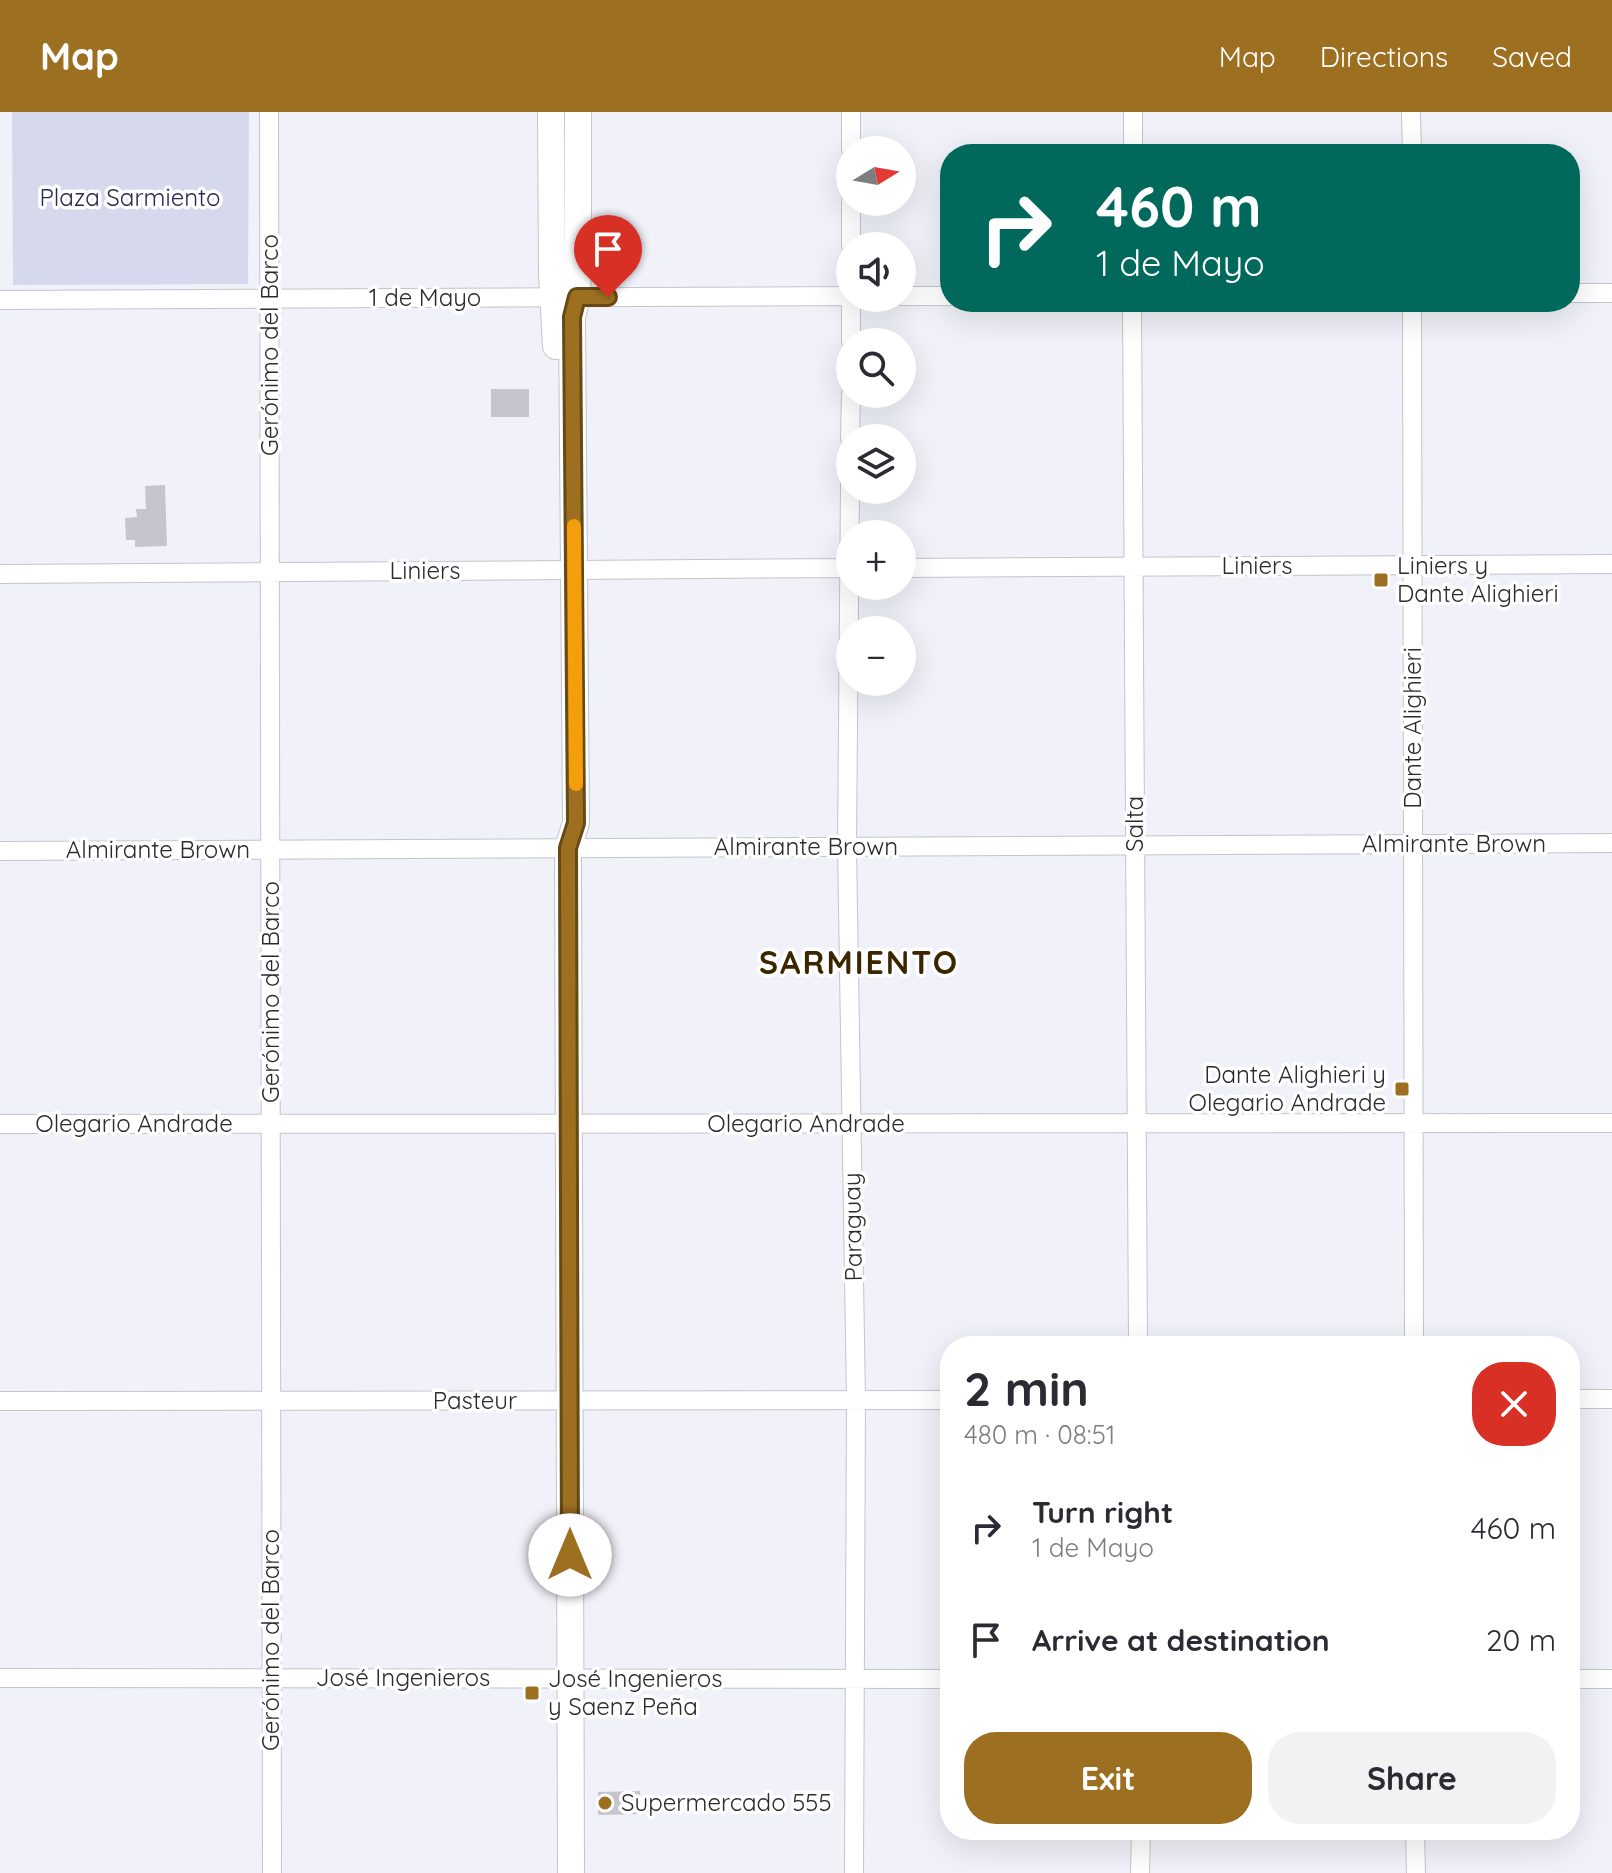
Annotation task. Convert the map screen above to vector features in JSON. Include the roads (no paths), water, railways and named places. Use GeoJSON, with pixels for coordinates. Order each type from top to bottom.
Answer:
{"type":"FeatureCollection","features":[{"type":"Feature","properties":{"kind":"main road"},"geometry":{"type":"LineString","coordinates":[[551,112],[566,297],[572,317],[566,570],[576,823],[568,848],[571,1873]]}},
{"type":"Feature","properties":{"kind":"main road"},"geometry":{"type":"LineString","coordinates":[[566,297],[578,112]]}},
{"type":"Feature","properties":{"kind":"street","name":"Gerónimo del Barco"},"geometry":{"type":"LineString","coordinates":[[269,112],[272,1873]]}},
{"type":"Feature","properties":{"kind":"street"},"geometry":{"type":"LineString","coordinates":[[851,112],[851,136]]}},
{"type":"Feature","properties":{"kind":"street"},"geometry":{"type":"LineString","coordinates":[[1133,112],[1133,144]]}},
{"type":"Feature","properties":{"kind":"street"},"geometry":{"type":"LineString","coordinates":[[1411,112],[1412,144]]}},
{"type":"Feature","properties":{"kind":"street"},"geometry":{"type":"LineString","coordinates":[[1580,293],[1612,293]]}},
{"type":"Feature","properties":{"kind":"street"},"geometry":{"type":"LineString","coordinates":[[916,296],[940,296]]}},
{"type":"Feature","properties":{"kind":"street","name":"1 de Mayo"},"geometry":{"type":"LineString","coordinates":[[0,300],[836,297]]}},
{"type":"Feature","properties":{"kind":"street","name":"Salta"},"geometry":{"type":"LineString","coordinates":[[1132,312],[1138,1336]]}},
{"type":"Feature","properties":{"kind":"street","name":"Dante Alighieri"},"geometry":{"type":"LineString","coordinates":[[1412,312],[1414,1336]]}},
{"type":"Feature","properties":{"kind":"street","name":"Liniers"},"geometry":{"type":"LineString","coordinates":[[916,568],[1612,564]]}},
{"type":"Feature","properties":{"kind":"street","name":"Liniers"},"geometry":{"type":"LineString","coordinates":[[0,574],[836,568]]}},
{"type":"Feature","properties":{"kind":"street","name":"Paraguay"},"geometry":{"type":"LineString","coordinates":[[850,600],[847,847],[857,1679],[854,1873]]}},
{"type":"Feature","properties":{"kind":"street","name":"Almirante Brown"},"geometry":{"type":"LineString","coordinates":[[0,851],[1612,843]]}},
{"type":"Feature","properties":{"kind":"street","name":"Olegario Andrade"},"geometry":{"type":"LineString","coordinates":[[0,1124],[1612,1123]]}},
{"type":"Feature","properties":{"kind":"street"},"geometry":{"type":"LineString","coordinates":[[1580,1399],[1612,1399]]}},
{"type":"Feature","properties":{"kind":"street","name":"Pasteur"},"geometry":{"type":"LineString","coordinates":[[0,1401],[940,1400]]}},
{"type":"Feature","properties":{"kind":"street","name":"José Ingenieros"},"geometry":{"type":"LineString","coordinates":[[0,1678],[940,1679]]}},
{"type":"Feature","properties":{"kind":"street"},"geometry":{"type":"LineString","coordinates":[[1580,1679],[1612,1679]]}},
{"type":"Feature","properties":{"kind":"street"},"geometry":{"type":"LineString","coordinates":[[1140,1873],[1141,1840]]}},
{"type":"Feature","properties":{"kind":"street"},"geometry":{"type":"LineString","coordinates":[[1415,1840],[1416,1873]]}},
{"type":"Feature","properties":{"kind":"place","name":"Liniers y Dante Alighieri"},"geometry":{"type":"Point","coordinates":[1381,580]}},
{"type":"Feature","properties":{"kind":"place","name":"Dante Alighieri y Olegario Andrade"},"geometry":{"type":"Point","coordinates":[1402,1089]}},
{"type":"Feature","properties":{"kind":"place","name":"José Ingenieros y Saenz Peña"},"geometry":{"type":"Point","coordinates":[532,1693]}},
{"type":"Feature","properties":{"kind":"place","name":"Supermercado 555"},"geometry":{"type":"Point","coordinates":[605,1803]}},
{"type":"Feature","properties":{"kind":"district","name":"SARMIENTO"},"geometry":{"type":"Point","coordinates":[859,963]}},
{"type":"Feature","properties":{"kind":"park label","name":"Plaza Sarmiento"},"geometry":{"type":"Point","coordinates":[130,198]}}]}
